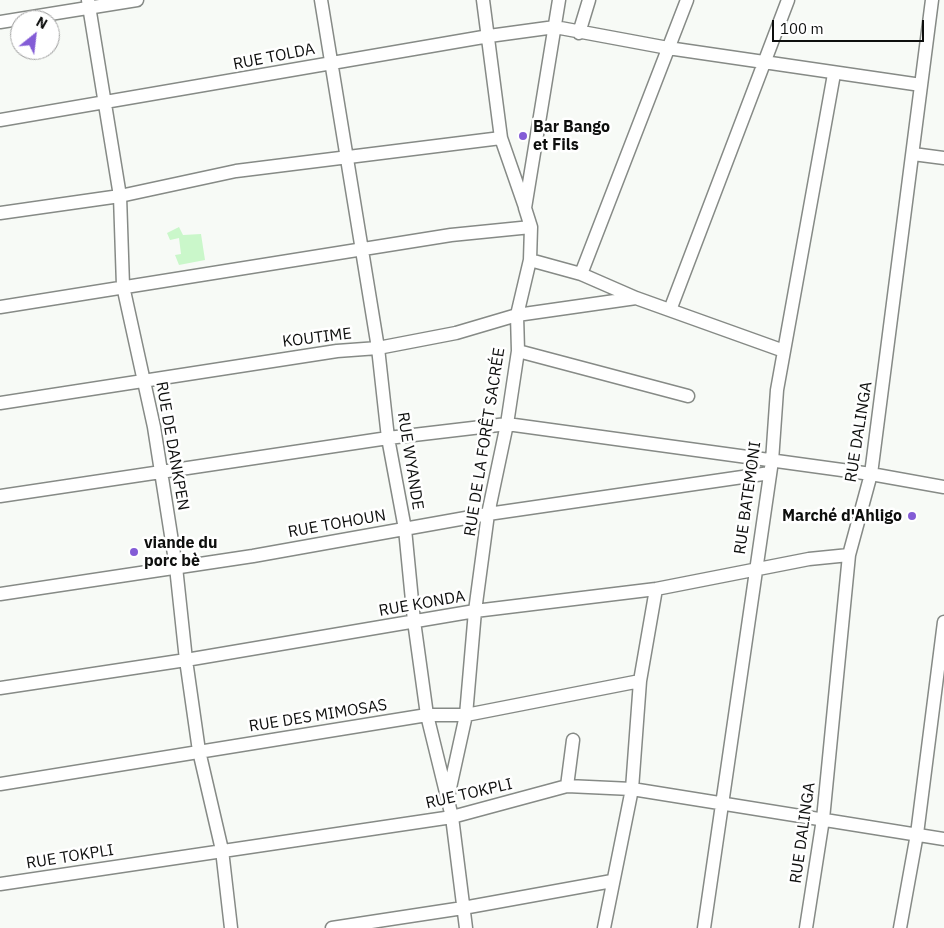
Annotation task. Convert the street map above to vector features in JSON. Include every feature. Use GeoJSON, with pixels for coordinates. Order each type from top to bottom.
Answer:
{"type":"FeatureCollection","features":[{"type":"Feature","properties":{"kind":"street"},"geometry":{"type":"LineString","coordinates":[[0,22],[89,4],[137,0]]}},
{"type":"Feature","properties":{"kind":"street","name":"RUE WYANDE"},"geometry":{"type":"LineString","coordinates":[[321,0],[378,348],[388,438],[405,529],[414,621],[427,715],[452,817],[466,928]]}},
{"type":"Feature","properties":{"kind":"street"},"geometry":{"type":"LineString","coordinates":[[483,0],[501,138],[525,208]]}},
{"type":"Feature","properties":{"kind":"street","name":"RUE DE LA FORÊT SACRÉE"},"geometry":{"type":"LineString","coordinates":[[447,802],[466,715],[475,611],[488,514],[507,424],[518,351],[517,315],[530,260],[531,227],[525,208],[559,0]]}},
{"type":"Feature","properties":{"kind":"street"},"geometry":{"type":"LineString","coordinates":[[579,33],[589,0]]}},
{"type":"Feature","properties":{"kind":"street"},"geometry":{"type":"LineString","coordinates":[[581,274],[688,0]]}},
{"type":"Feature","properties":{"kind":"street"},"geometry":{"type":"LineString","coordinates":[[670,310],[766,63],[788,0]]}},
{"type":"Feature","properties":{"kind":"street","name":"RUE DALINGA"},"geometry":{"type":"LineString","coordinates":[[806,928],[823,819],[849,555],[871,474],[932,0]]}},
{"type":"Feature","properties":{"kind":"street","name":"RUE DE DANKPEN"},"geometry":{"type":"LineString","coordinates":[[89,4],[120,196],[123,286],[144,379],[161,473],[176,567],[186,660],[199,751],[222,850],[231,928]]}},
{"type":"Feature","properties":{"kind":"street"},"geometry":{"type":"LineString","coordinates":[[555,27],[579,33],[668,48],[834,74],[921,85]]}},
{"type":"Feature","properties":{"kind":"street","name":"RUE TOLDA"},"geometry":{"type":"LineString","coordinates":[[0,120],[489,36],[555,27]]}},
{"type":"Feature","properties":{"kind":"street","name":"RUE BATEMONI"},"geometry":{"type":"LineString","coordinates":[[704,928],[771,467],[777,390],[834,74]]}},
{"type":"Feature","properties":{"kind":"street"},"geometry":{"type":"LineString","coordinates":[[0,214],[120,196],[236,171],[501,138]]}},
{"type":"Feature","properties":{"kind":"street"},"geometry":{"type":"LineString","coordinates":[[913,154],[944,158]]}},
{"type":"Feature","properties":{"kind":"street"},"geometry":{"type":"LineString","coordinates":[[0,307],[451,235],[531,227]]}},
{"type":"Feature","properties":{"kind":"street"},"geometry":{"type":"LineString","coordinates":[[530,260],[581,274],[636,298],[784,351]]}},
{"type":"Feature","properties":{"kind":"street","name":"KOUTIME"},"geometry":{"type":"LineString","coordinates":[[0,403],[144,379],[337,351],[378,348],[456,333],[517,315],[636,298]]}},
{"type":"Feature","properties":{"kind":"street"},"geometry":{"type":"LineString","coordinates":[[518,351],[688,396]]}},
{"type":"Feature","properties":{"kind":"street"},"geometry":{"type":"LineString","coordinates":[[0,496],[388,438],[507,424],[771,467],[871,474],[944,487]]}},
{"type":"Feature","properties":{"kind":"street","name":"RUE TOHOUN"},"geometry":{"type":"LineString","coordinates":[[0,594],[253,556],[488,514],[771,467]]}},
{"type":"Feature","properties":{"kind":"street","name":"RUE KONDA"},"geometry":{"type":"LineString","coordinates":[[0,688],[186,660],[475,611],[656,589],[809,559],[849,555]]}},
{"type":"Feature","properties":{"kind":"street"},"geometry":{"type":"LineString","coordinates":[[604,928],[632,789],[640,681],[656,589]]}},
{"type":"Feature","properties":{"kind":"street"},"geometry":{"type":"LineString","coordinates":[[900,928],[917,834],[944,622]]}},
{"type":"Feature","properties":{"kind":"street","name":"RUE DES MIMOSAS"},"geometry":{"type":"LineString","coordinates":[[0,784],[427,715],[466,715],[640,681]]}},
{"type":"Feature","properties":{"kind":"street"},"geometry":{"type":"LineString","coordinates":[[567,786],[573,740]]}},
{"type":"Feature","properties":{"kind":"street","name":"RUE TOKPLI"},"geometry":{"type":"LineString","coordinates":[[0,884],[452,817],[567,786],[632,789],[944,839]]}},
{"type":"Feature","properties":{"kind":"street"},"geometry":{"type":"LineString","coordinates":[[332,928],[463,908],[612,881]]}},
{"type":"Feature","properties":{"kind":"green space"},"geometry":{"type":"Polygon","coordinates":[[[179,227],[183,235],[201,234],[205,260],[179,265],[175,255],[181,254],[179,238],[170,240],[167,233],[179,227]]]}},
{"type":"Feature","properties":{"kind":"place","name":"Bar Bango et Fils"},"geometry":{"type":"Point","coordinates":[523,136]}},
{"type":"Feature","properties":{"kind":"place","name":"Marché d'Ahligo"},"geometry":{"type":"Point","coordinates":[912,516]}},
{"type":"Feature","properties":{"kind":"place","name":"viande du porc bè"},"geometry":{"type":"Point","coordinates":[134,552]}}]}
